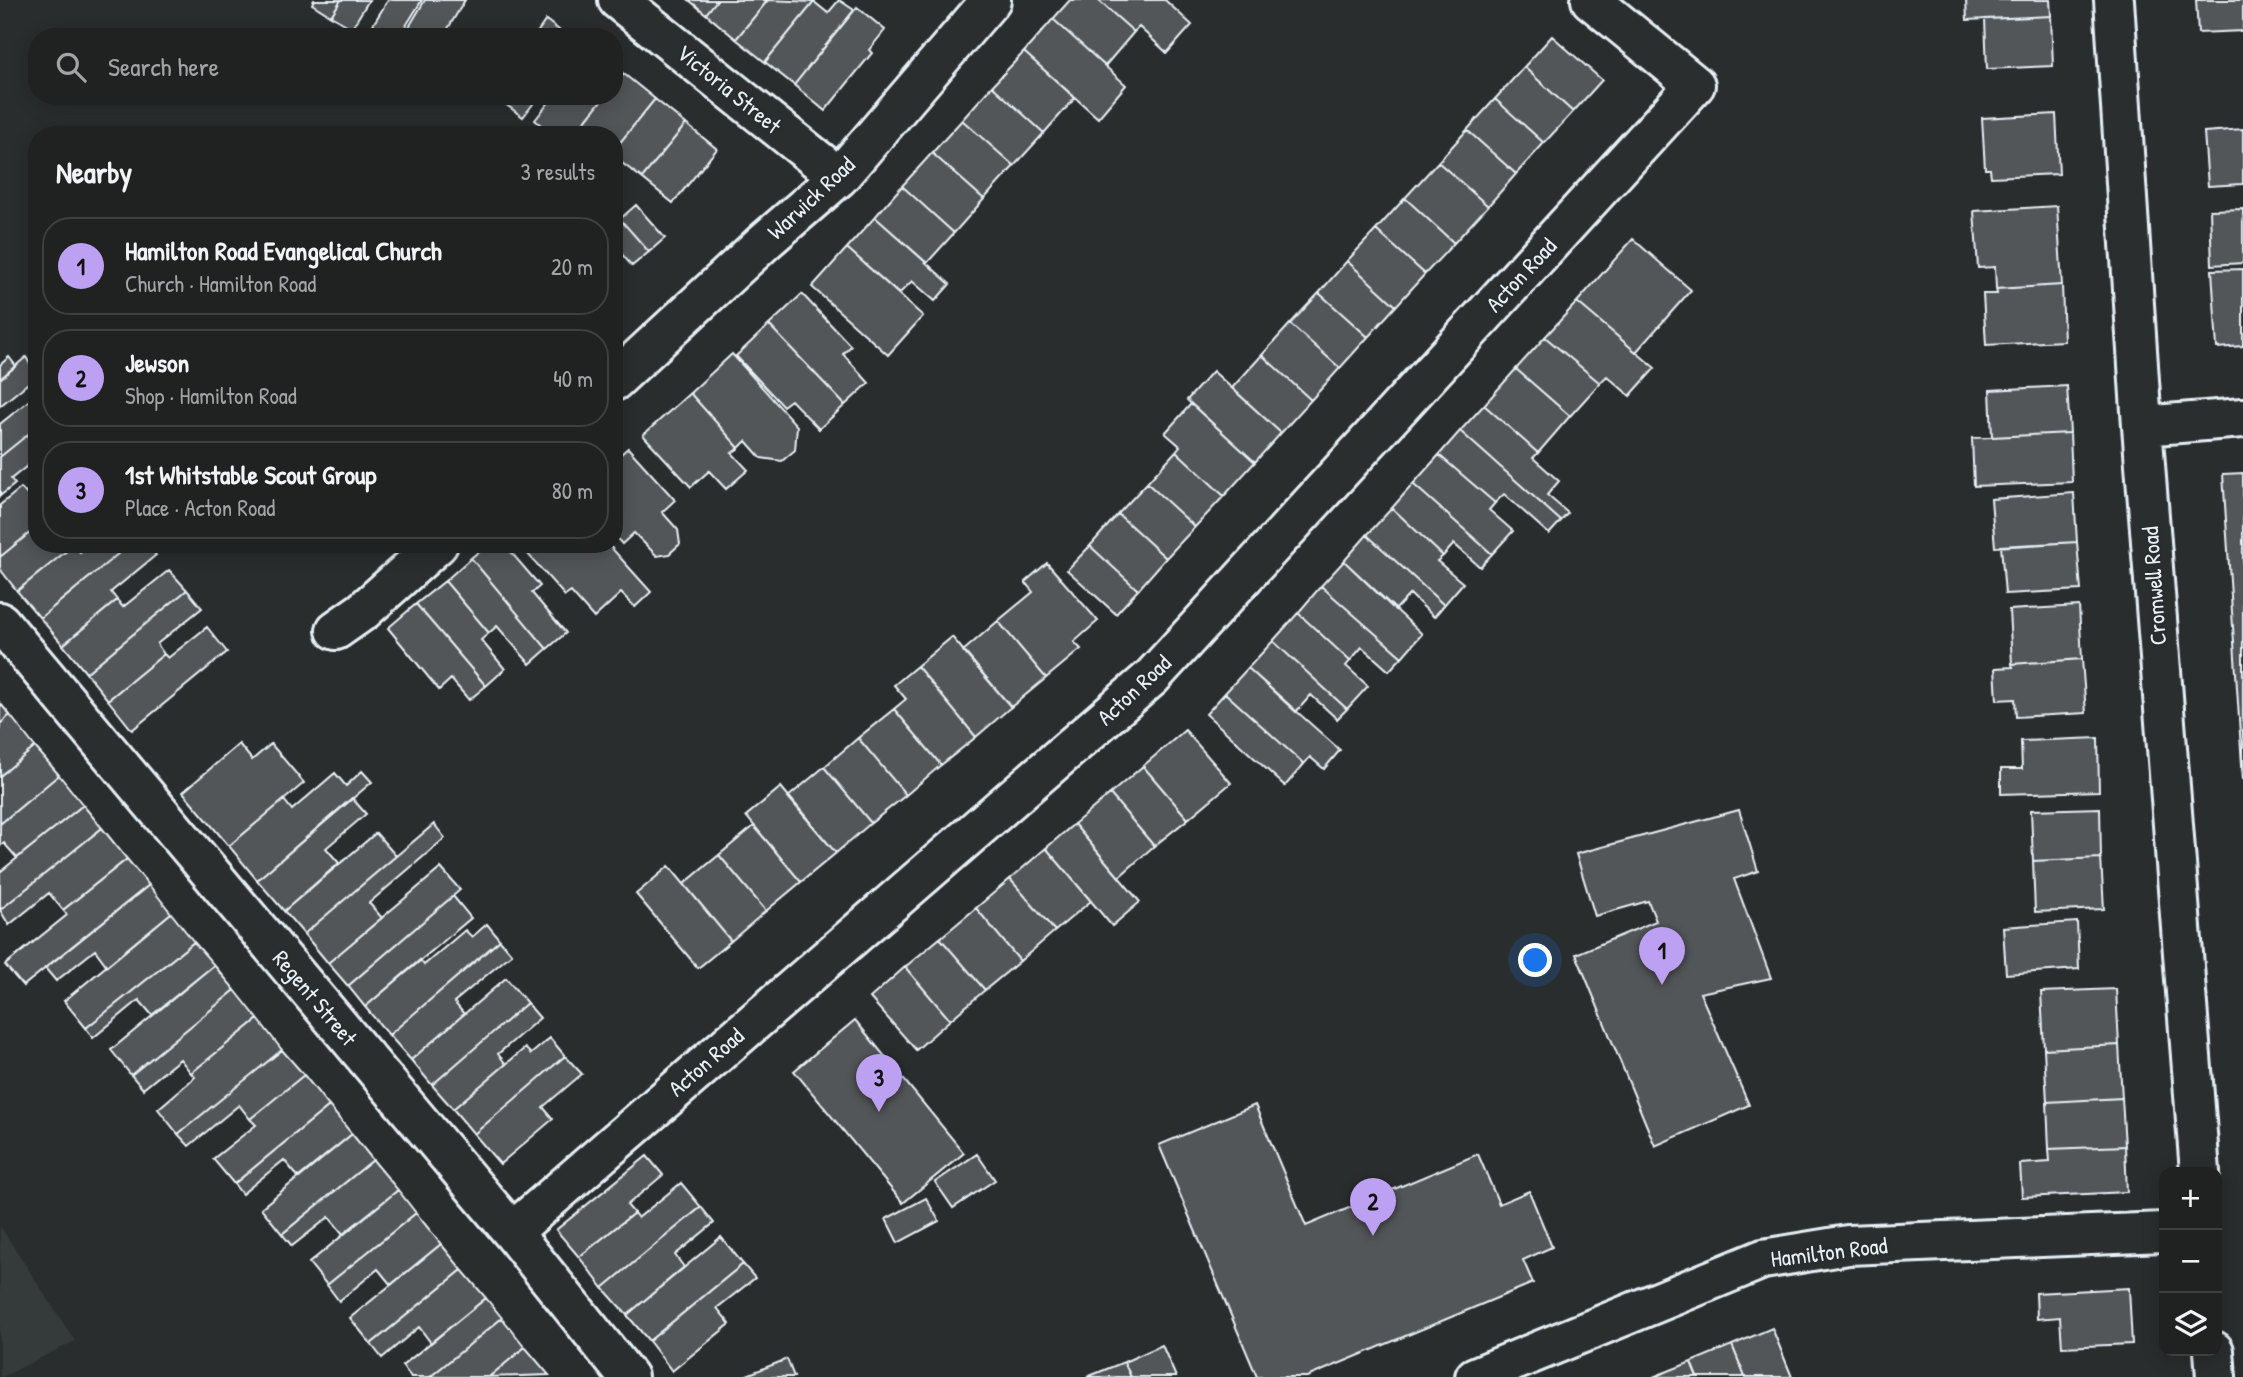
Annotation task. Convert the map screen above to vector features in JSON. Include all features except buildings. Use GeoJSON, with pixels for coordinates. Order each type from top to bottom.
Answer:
{"type":"FeatureCollection","features":[{"type":"Feature","properties":{"kind":"street","name":"Victoria Street"},"geometry":{"type":"LineString","coordinates":[[618,0],[839,177]]}},
{"type":"Feature","properties":{"kind":"street","name":"Warwick Road"},"geometry":{"type":"LineString","coordinates":[[623,373],[764,242],[839,177],[991,0]]}},
{"type":"Feature","properties":{"kind":"street","name":"Acton Road"},"geometry":{"type":"LineString","coordinates":[[512,1232],[1153,677],[1695,85],[1591,0]]}},
{"type":"Feature","properties":{"kind":"street","name":"Cromwell Road"},"geometry":{"type":"LineString","coordinates":[[2115,0],[2142,426],[2200,1167]]}},
{"type":"Feature","properties":{"kind":"street"},"geometry":{"type":"LineString","coordinates":[[2142,426],[2243,418]]}},
{"type":"Feature","properties":{"kind":"street"},"geometry":{"type":"LineString","coordinates":[[337,631],[428,553]]}},
{"type":"Feature","properties":{"kind":"street","name":"Regent Street"},"geometry":{"type":"LineString","coordinates":[[0,622],[512,1232],[628,1377]]}},
{"type":"Feature","properties":{"kind":"street","name":"Hamilton Road"},"geometry":{"type":"LineString","coordinates":[[1475,1377],[1763,1259],[1848,1245],[2159,1232]]}},
{"type":"Feature","properties":{"kind":"street"},"geometry":{"type":"LineString","coordinates":[[2214,1356],[2216,1377]]}},
{"type":"Feature","properties":{"kind":"shaded area"},"geometry":{"type":"Polygon","coordinates":[[[0,1226],[75,1341],[2,1377],[0,1377],[0,1226]]]}},
{"type":"Feature","properties":{"kind":"place","name":"Hamilton Road Evangelical Church"},"geometry":{"type":"Point","coordinates":[1662,985]}},
{"type":"Feature","properties":{"kind":"place","name":"1st Whitstable Scout Group"},"geometry":{"type":"Point","coordinates":[879,1112]}},
{"type":"Feature","properties":{"kind":"place","name":"Jewson"},"geometry":{"type":"Point","coordinates":[1373,1236]}}]}
